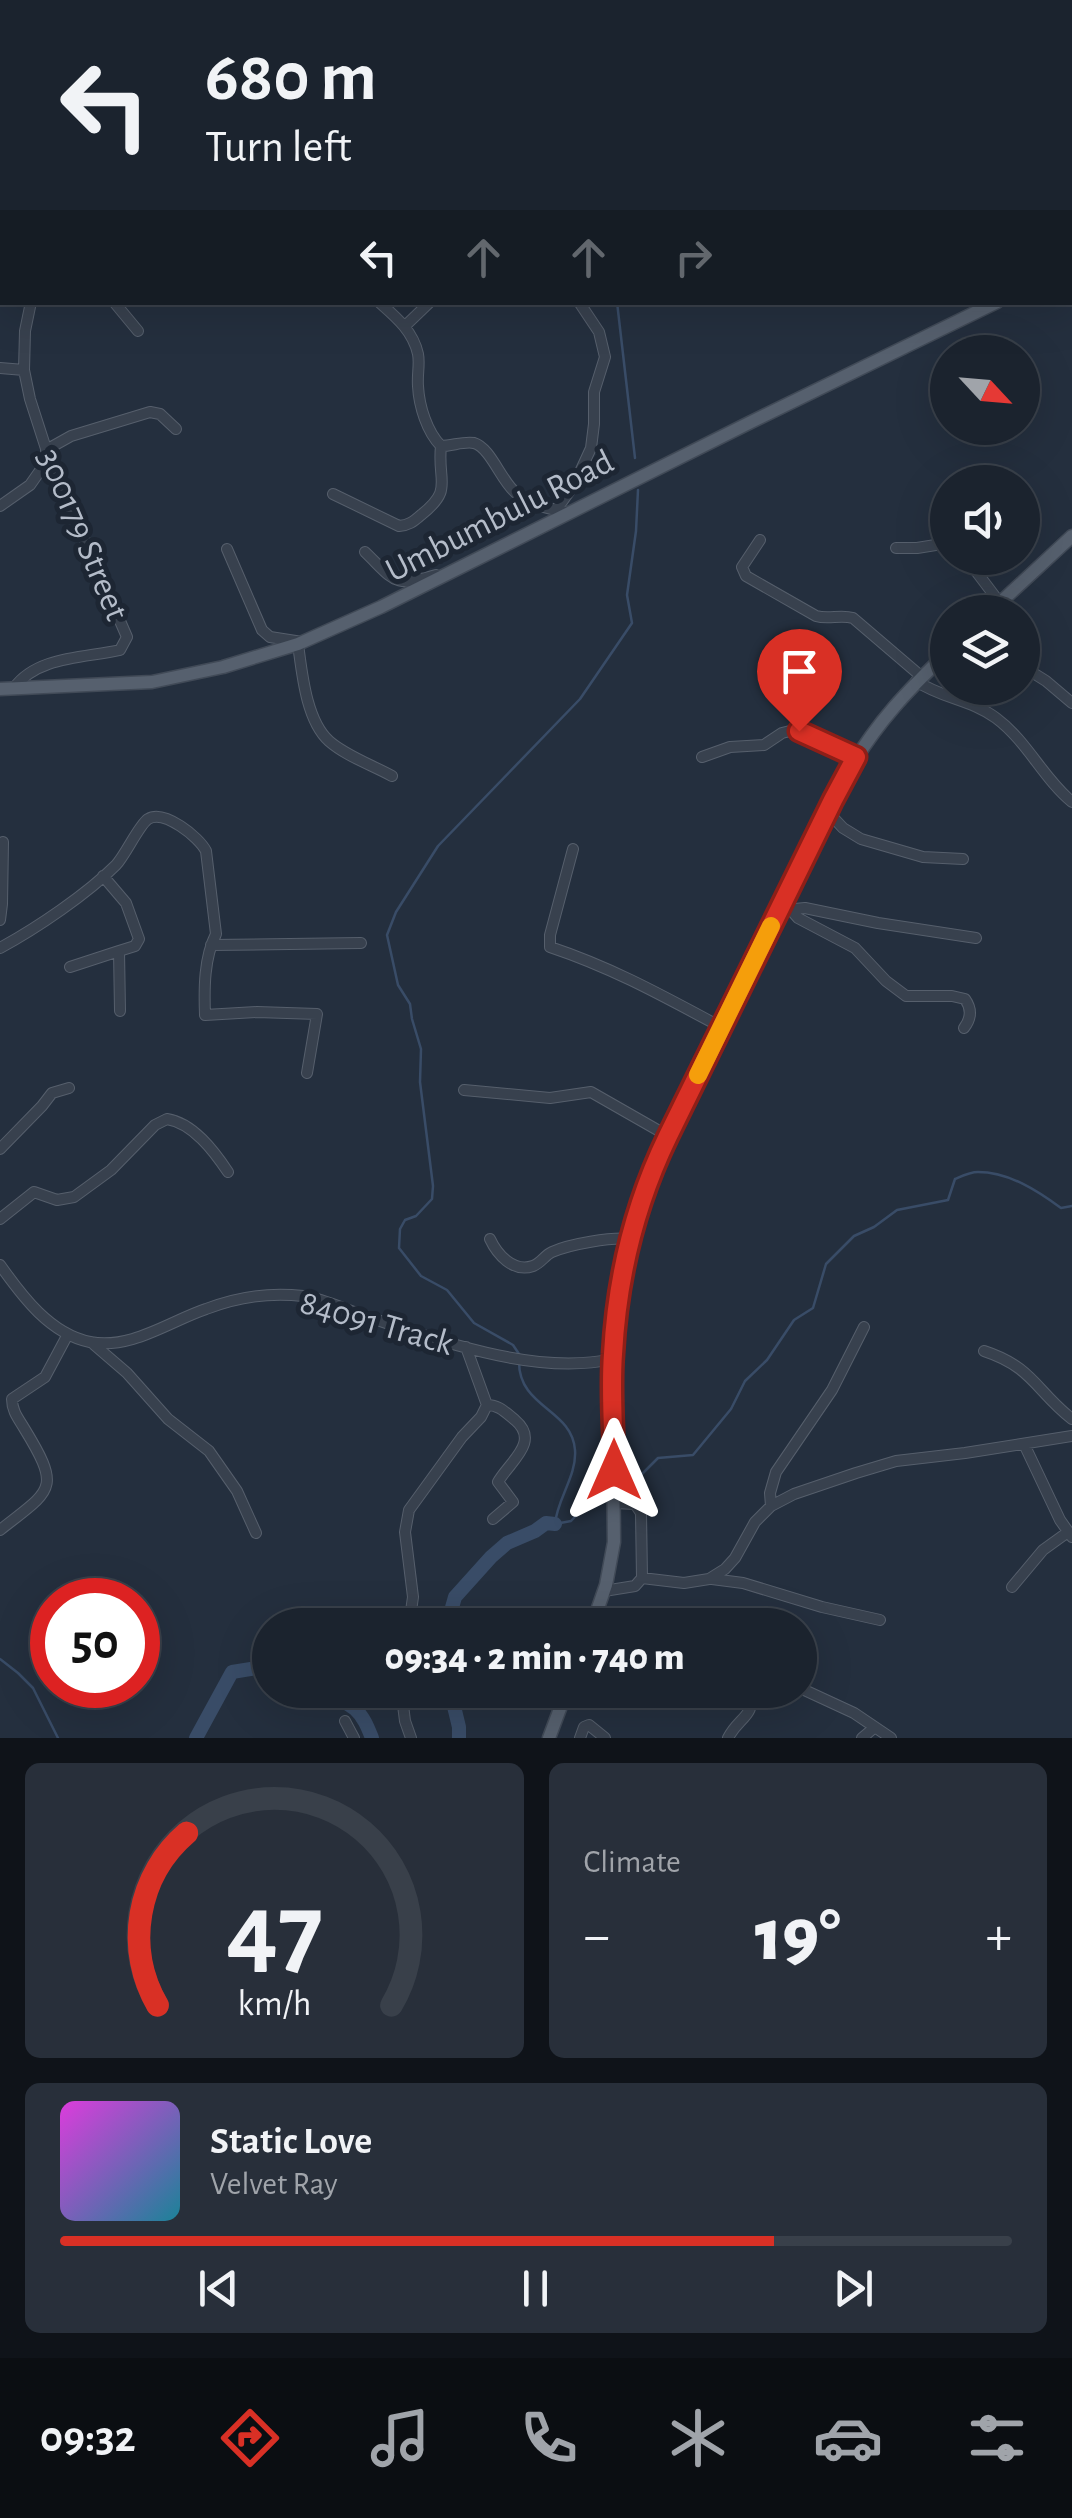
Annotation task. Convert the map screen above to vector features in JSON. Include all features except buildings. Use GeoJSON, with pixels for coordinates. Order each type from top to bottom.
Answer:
{"type":"FeatureCollection","features":[{"type":"Feature","properties":{"kind":"main road","name":"Umbumbulu Road"},"geometry":{"type":"LineString","coordinates":[[7,688],[152,682],[223,667],[300,643],[452,573],[991,305]]}},
{"type":"Feature","properties":{"kind":"main road"},"geometry":{"type":"LineString","coordinates":[[1009,595],[1072,536]]}},
{"type":"Feature","properties":{"kind":"main road"},"geometry":{"type":"LineString","coordinates":[[598,1608],[613,1553],[612,1358],[620,1288],[645,1190],[721,1027],[786,908],[856,757],[881,721],[930,669]]}},
{"type":"Feature","properties":{"kind":"main road"},"geometry":{"type":"LineString","coordinates":[[549,1738],[560,1708]]}},
{"type":"Feature","properties":{"kind":"street","name":"300179 Street"},"geometry":{"type":"LineString","coordinates":[[7,688],[36,669],[117,651],[127,637],[47,454],[24,370],[30,305]]}},
{"type":"Feature","properties":{"kind":"street"},"geometry":{"type":"LineString","coordinates":[[116,305],[138,331]]}},
{"type":"Feature","properties":{"kind":"street"},"geometry":{"type":"LineString","coordinates":[[333,494],[399,526],[408,525],[439,499],[442,489],[441,446],[422,408],[417,382],[419,358],[405,326],[383,305]]}},
{"type":"Feature","properties":{"kind":"street"},"geometry":{"type":"LineString","coordinates":[[405,326],[427,305]]}},
{"type":"Feature","properties":{"kind":"street"},"geometry":{"type":"LineString","coordinates":[[556,510],[574,485],[591,448],[594,392],[604,358],[599,332],[581,305]]}},
{"type":"Feature","properties":{"kind":"street"},"geometry":{"type":"LineString","coordinates":[[0,368],[24,370]]}},
{"type":"Feature","properties":{"kind":"street"},"geometry":{"type":"LineString","coordinates":[[0,506],[30,485],[47,454],[71,436],[150,412],[160,414],[176,430]]}},
{"type":"Feature","properties":{"kind":"street"},"geometry":{"type":"LineString","coordinates":[[441,446],[480,446],[517,494],[540,506],[570,513]]}},
{"type":"Feature","properties":{"kind":"street"},"geometry":{"type":"LineString","coordinates":[[760,540],[742,567],[746,576],[816,616],[853,618],[933,692],[978,707],[998,719],[1072,802]]}},
{"type":"Feature","properties":{"kind":"street"},"geometry":{"type":"LineString","coordinates":[[896,548],[930,545]]}},
{"type":"Feature","properties":{"kind":"street"},"geometry":{"type":"LineString","coordinates":[[227,550],[262,630],[270,637],[300,643],[302,679],[316,722],[326,738],[392,776]]}},
{"type":"Feature","properties":{"kind":"street"},"geometry":{"type":"LineString","coordinates":[[365,552],[389,577],[401,582],[452,573]]}},
{"type":"Feature","properties":{"kind":"street"},"geometry":{"type":"LineString","coordinates":[[1040,677],[1072,703]]}},
{"type":"Feature","properties":{"kind":"street"},"geometry":{"type":"LineString","coordinates":[[702,757],[730,747],[760,746],[794,730],[856,757]]}},
{"type":"Feature","properties":{"kind":"street"},"geometry":{"type":"LineString","coordinates":[[828,812],[861,839],[923,857],[963,859]]}},
{"type":"Feature","properties":{"kind":"street"},"geometry":{"type":"LineString","coordinates":[[0,948],[103,876],[129,849],[146,821],[160,818],[191,832],[206,851],[216,934],[206,980],[205,1015],[317,1014],[308,1073]]}},
{"type":"Feature","properties":{"kind":"street"},"geometry":{"type":"LineString","coordinates":[[0,920],[3,842]]}},
{"type":"Feature","properties":{"kind":"street"},"geometry":{"type":"LineString","coordinates":[[573,848],[550,947],[596,962],[721,1027]]}},
{"type":"Feature","properties":{"kind":"street"},"geometry":{"type":"LineString","coordinates":[[70,966],[135,946],[139,938],[126,903],[103,876]]}},
{"type":"Feature","properties":{"kind":"street"},"geometry":{"type":"LineString","coordinates":[[786,908],[976,938]]}},
{"type":"Feature","properties":{"kind":"street"},"geometry":{"type":"LineString","coordinates":[[786,908],[855,948],[906,996],[965,999],[970,1015],[964,1028]]}},
{"type":"Feature","properties":{"kind":"street"},"geometry":{"type":"LineString","coordinates":[[211,945],[361,943]]}},
{"type":"Feature","properties":{"kind":"street"},"geometry":{"type":"LineString","coordinates":[[119,951],[120,1011]]}},
{"type":"Feature","properties":{"kind":"street"},"geometry":{"type":"LineString","coordinates":[[0,1149],[54,1092],[70,1088]]}},
{"type":"Feature","properties":{"kind":"street"},"geometry":{"type":"LineString","coordinates":[[464,1090],[550,1098],[591,1092],[668,1136]]}},
{"type":"Feature","properties":{"kind":"street"},"geometry":{"type":"LineString","coordinates":[[0,1220],[34,1192],[57,1200],[74,1197],[111,1170],[160,1120],[182,1123],[206,1144],[228,1172]]}},
{"type":"Feature","properties":{"kind":"street"},"geometry":{"type":"LineString","coordinates":[[490,1239],[507,1262],[527,1267],[556,1250],[610,1238],[630,1238]]}},
{"type":"Feature","properties":{"kind":"street","name":"84091 Track"},"geometry":{"type":"LineString","coordinates":[[0,1265],[31,1306],[68,1334],[91,1342],[120,1342],[222,1304],[266,1295],[316,1299],[466,1347],[519,1358],[572,1365],[612,1358]]}},
{"type":"Feature","properties":{"kind":"street"},"geometry":{"type":"LineString","coordinates":[[771,1506],[776,1472],[832,1390],[864,1327]]}},
{"type":"Feature","properties":{"kind":"street"},"geometry":{"type":"LineString","coordinates":[[0,1530],[38,1501],[48,1485],[44,1465],[6,1398],[45,1377],[68,1334]]}},
{"type":"Feature","properties":{"kind":"street"},"geometry":{"type":"LineString","coordinates":[[91,1342],[127,1373],[162,1414],[209,1451],[236,1490],[256,1533]]}},
{"type":"Feature","properties":{"kind":"street"},"geometry":{"type":"LineString","coordinates":[[411,1608],[406,1532],[409,1510],[487,1405],[466,1347]]}},
{"type":"Feature","properties":{"kind":"street"},"geometry":{"type":"LineString","coordinates":[[984,1352],[1022,1368],[1072,1420]]}},
{"type":"Feature","properties":{"kind":"street"},"geometry":{"type":"LineString","coordinates":[[487,1405],[496,1405],[524,1427],[526,1434],[517,1457],[498,1482],[513,1502],[493,1519]]}},
{"type":"Feature","properties":{"kind":"street"},"geometry":{"type":"LineString","coordinates":[[709,1579],[736,1558],[755,1522],[771,1506],[794,1494],[886,1464],[1072,1436]]}},
{"type":"Feature","properties":{"kind":"street"},"geometry":{"type":"LineString","coordinates":[[1012,1587],[1043,1550],[1070,1535],[1024,1444]]}},
{"type":"Feature","properties":{"kind":"street"},"geometry":{"type":"LineString","coordinates":[[604,1591],[635,1586],[642,1578],[641,1513],[635,1504],[615,1500]]}},
{"type":"Feature","properties":{"kind":"street"},"geometry":{"type":"LineString","coordinates":[[642,1578],[684,1583],[709,1579],[743,1582],[880,1620]]}},
{"type":"Feature","properties":{"kind":"street"},"geometry":{"type":"LineString","coordinates":[[817,1695],[891,1738]]}},
{"type":"Feature","properties":{"kind":"street"},"geometry":{"type":"LineString","coordinates":[[404,1708],[411,1738]]}},
{"type":"Feature","properties":{"kind":"street"},"geometry":{"type":"LineString","coordinates":[[728,1738],[752,1708]]}},
{"type":"Feature","properties":{"kind":"street"},"geometry":{"type":"LineString","coordinates":[[345,1721],[354,1738]]}},
{"type":"Feature","properties":{"kind":"street"},"geometry":{"type":"LineString","coordinates":[[580,1738],[589,1725],[605,1738]]}},
{"type":"Feature","properties":{"kind":"street"},"geometry":{"type":"LineString","coordinates":[[862,1738],[876,1727]]}},
{"type":"Feature","properties":{"kind":"waterway"},"geometry":{"type":"LineString","coordinates":[[617,305],[635,458]]}},
{"type":"Feature","properties":{"kind":"waterway"},"geometry":{"type":"LineString","coordinates":[[519,1354],[513,1345],[474,1323],[447,1290],[421,1276],[399,1248],[400,1229],[405,1220],[416,1216],[432,1199],[433,1186],[420,1082],[421,1049],[410,1004],[398,985],[387,935],[396,912],[438,846],[580,699],[632,623],[627,595],[638,490]]}},
{"type":"Feature","properties":{"kind":"waterway"},"geometry":{"type":"LineString","coordinates":[[617,1483],[642,1474],[658,1458],[693,1455],[794,1320],[813,1308],[826,1264],[854,1236],[897,1210],[948,1200],[955,1179],[975,1172],[1012,1179],[1061,1208],[1072,1206]]}},
{"type":"Feature","properties":{"kind":"waterway"},"geometry":{"type":"LineString","coordinates":[[519,1362],[527,1389],[572,1436],[575,1460],[555,1524],[571,1521],[600,1490],[610,1486]]}},
{"type":"Feature","properties":{"kind":"waterway"},"geometry":{"type":"LineString","coordinates":[[452,1608],[455,1597],[507,1543],[546,1523],[555,1524]]}},
{"type":"Feature","properties":{"kind":"waterway"},"geometry":{"type":"LineString","coordinates":[[0,1659],[33,1688],[58,1738]]}},
{"type":"Feature","properties":{"kind":"waterway"},"geometry":{"type":"LineString","coordinates":[[196,1738],[232,1672],[252,1669]]}},
{"type":"Feature","properties":{"kind":"waterway"},"geometry":{"type":"LineString","coordinates":[[353,1708],[372,1738]]}},
{"type":"Feature","properties":{"kind":"waterway"},"geometry":{"type":"LineString","coordinates":[[454,1708],[459,1738]]}},
{"type":"Feature","properties":{"kind":"slow traffic"},"geometry":{"type":"LineString","coordinates":[[698,1075],[771,926]]}},
{"type":"Feature","properties":{"kind":"route"},"geometry":{"type":"LineString","coordinates":[[614,1470],[615,1323],[626,1255],[645,1190],[856,757],[799,731]]}}]}
